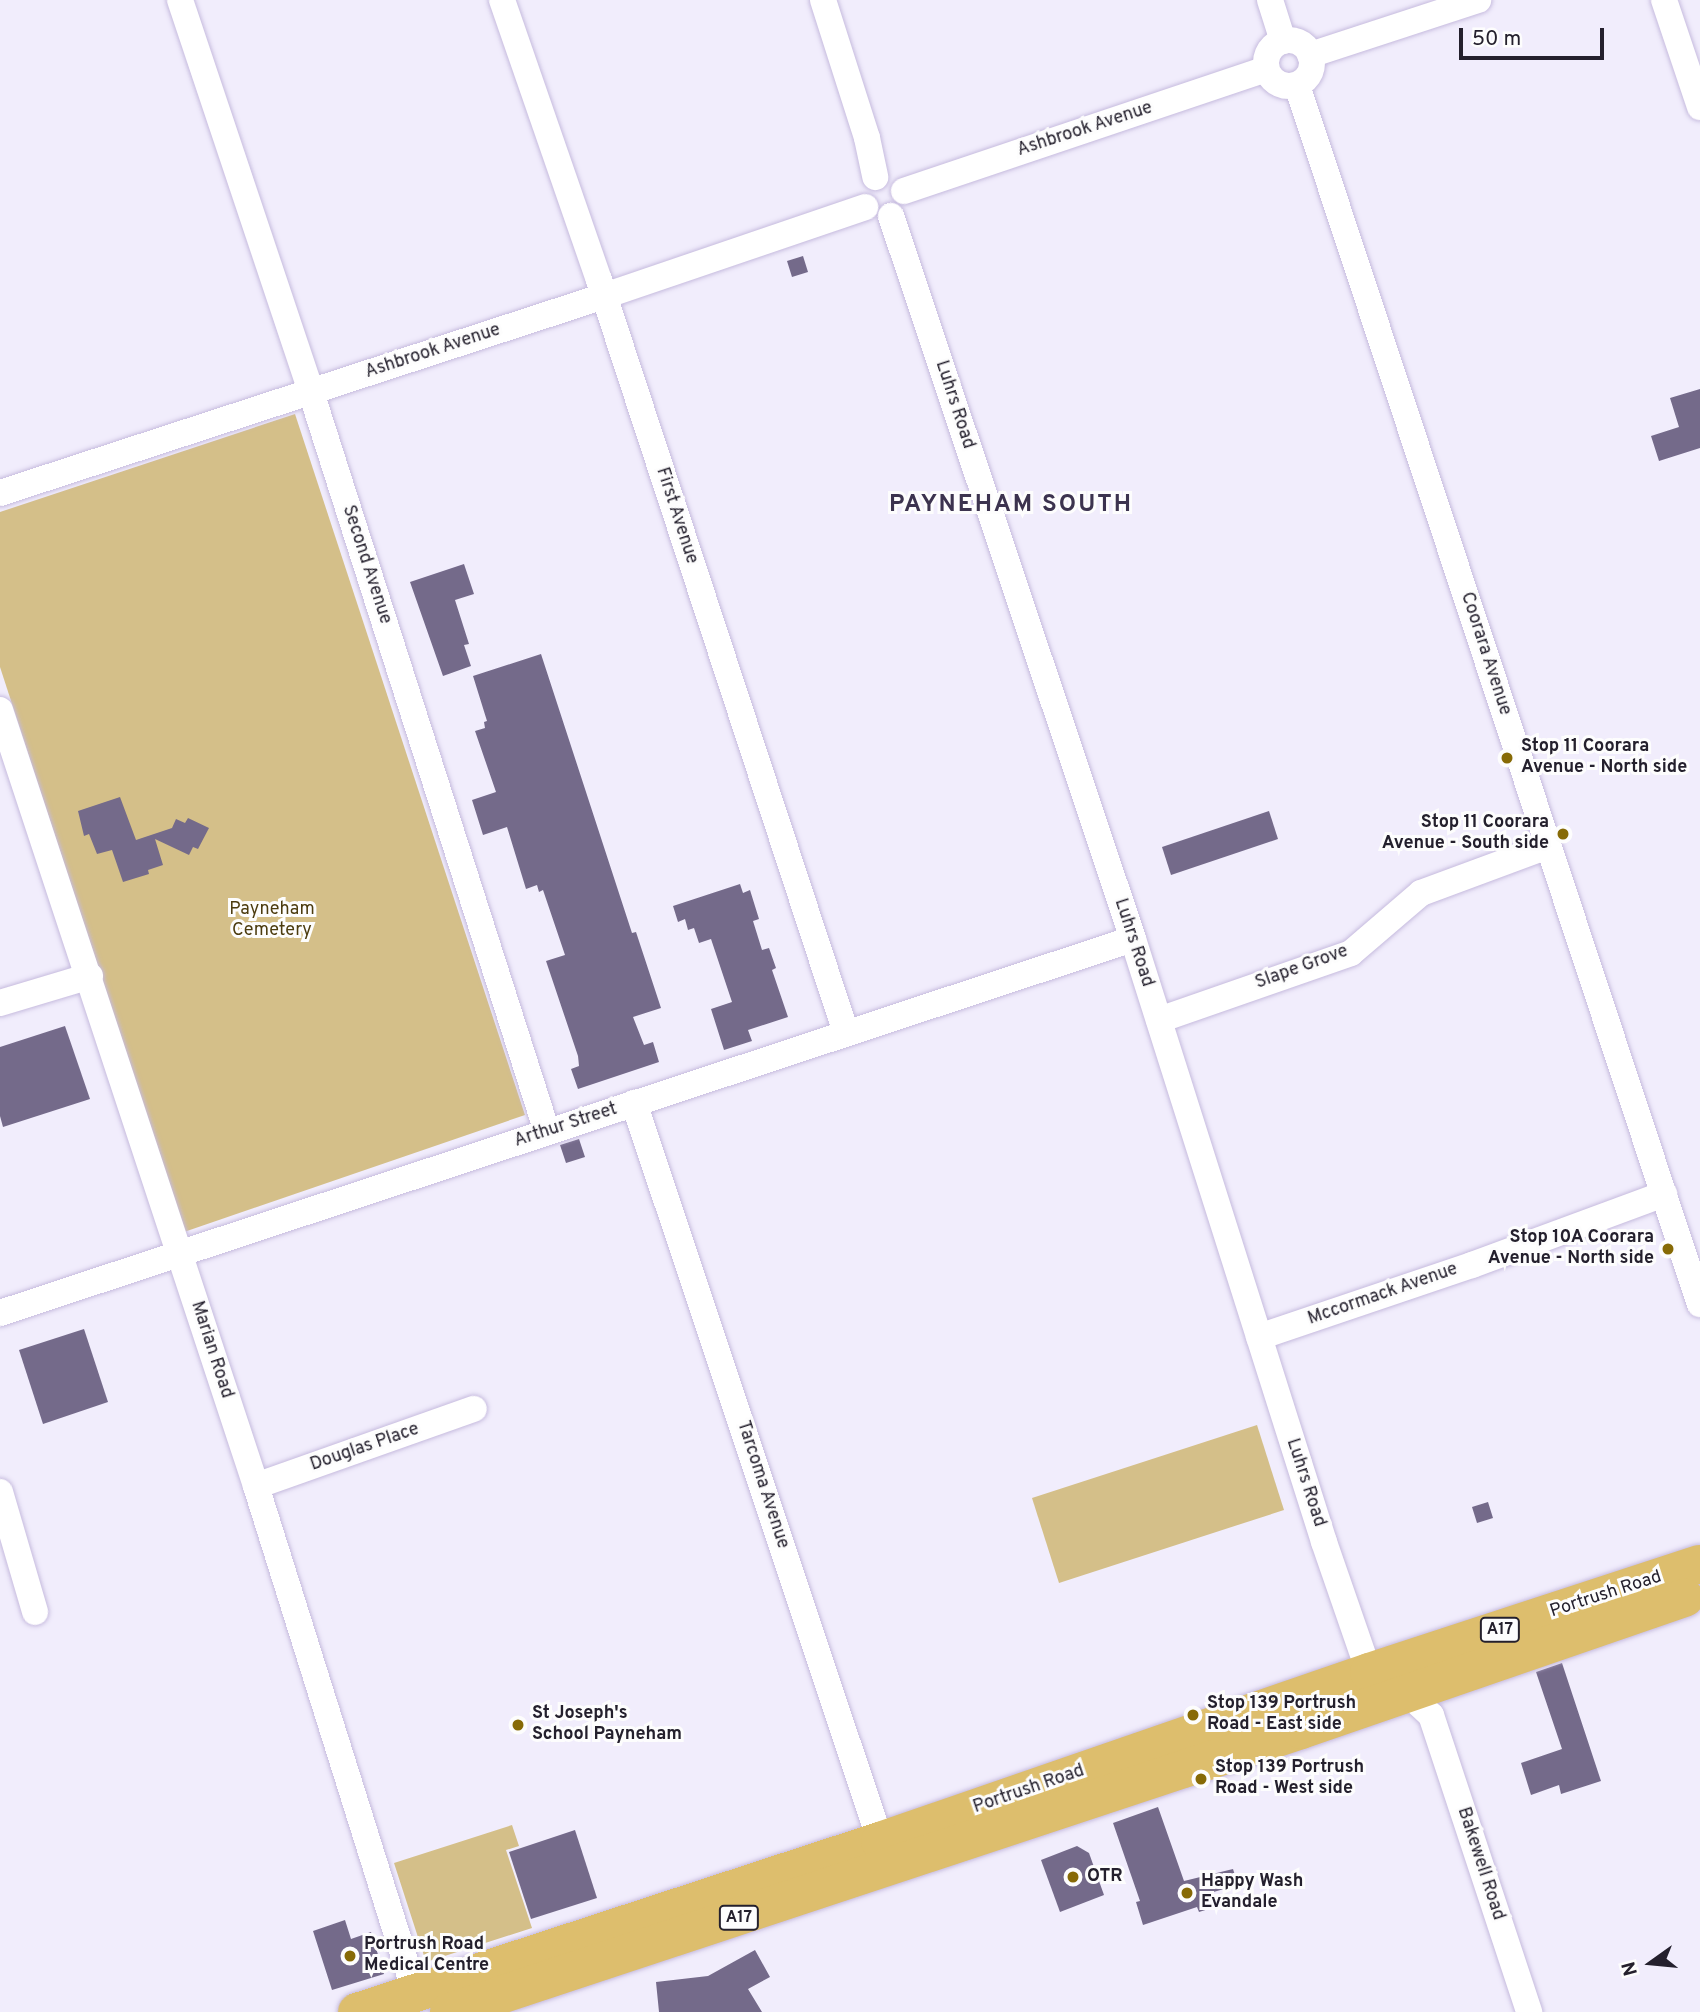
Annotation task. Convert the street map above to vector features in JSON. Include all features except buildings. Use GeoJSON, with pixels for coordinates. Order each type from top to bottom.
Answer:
{"type":"FeatureCollection","features":[{"type":"Feature","properties":{"kind":"highway","name":"Portrush Road"},"geometry":{"type":"LineString","coordinates":[[449,2012],[495,2005],[885,1854],[1369,1672],[1700,1564]]}},
{"type":"Feature","properties":{"kind":"highway","name":"Portrush Road"},"geometry":{"type":"LineString","coordinates":[[357,2012],[415,1992],[1427,1694],[1700,1593]]}},
{"type":"Feature","properties":{"kind":"highway"},"geometry":{"type":"LineString","coordinates":[[1325,1722],[1356,1692],[1369,1672],[1427,1694]]}},
{"type":"Feature","properties":{"kind":"street","name":"Second Avenue"},"geometry":{"type":"LineString","coordinates":[[180,0],[311,392],[547,1132]]}},
{"type":"Feature","properties":{"kind":"street","name":"First Avenue"},"geometry":{"type":"LineString","coordinates":[[502,0],[604,296],[846,1033]]}},
{"type":"Feature","properties":{"kind":"street"},"geometry":{"type":"LineString","coordinates":[[822,0],[867,138],[875,177],[863,193],[866,207],[876,216],[891,216],[902,205],[904,191],[891,176],[875,177]]}},
{"type":"Feature","properties":{"kind":"street"},"geometry":{"type":"LineString","coordinates":[[1270,0],[1283,41]]}},
{"type":"Feature","properties":{"kind":"street"},"geometry":{"type":"LineString","coordinates":[[1310,55],[1478,0]]}},
{"type":"Feature","properties":{"kind":"street"},"geometry":{"type":"LineString","coordinates":[[1664,0],[1700,107]]}},
{"type":"Feature","properties":{"kind":"street"},"geometry":{"type":"LineString","coordinates":[[1283,41],[1300,43],[1310,55],[1312,64],[1309,75],[1297,85],[1277,84],[1266,69],[1269,52],[1283,41]]}},
{"type":"Feature","properties":{"kind":"street","name":"Ashbrook Avenue"},"geometry":{"type":"LineString","coordinates":[[904,191],[1266,69]]}},
{"type":"Feature","properties":{"kind":"street","name":"Coorara Avenue"},"geometry":{"type":"LineString","coordinates":[[1297,85],[1700,1304]]}},
{"type":"Feature","properties":{"kind":"street","name":"Ashbrook Avenue"},"geometry":{"type":"LineString","coordinates":[[0,494],[866,207]]}},
{"type":"Feature","properties":{"kind":"street","name":"Luhrs Road"},"geometry":{"type":"LineString","coordinates":[[891,216],[1133,939],[1324,1542],[1369,1672]]}},
{"type":"Feature","properties":{"kind":"street","name":"Marian Road"},"geometry":{"type":"LineString","coordinates":[[0,710],[256,1486],[415,1992]]}},
{"type":"Feature","properties":{"kind":"street","name":"Slape Grove"},"geometry":{"type":"LineString","coordinates":[[1158,1020],[1351,953],[1421,893],[1548,846]]}},
{"type":"Feature","properties":{"kind":"street","name":"Arthur Street"},"geometry":{"type":"LineString","coordinates":[[0,1313],[1133,939]]}},
{"type":"Feature","properties":{"kind":"street"},"geometry":{"type":"LineString","coordinates":[[0,1003],[89,976]]}},
{"type":"Feature","properties":{"kind":"street","name":"Tarcoma Avenue"},"geometry":{"type":"LineString","coordinates":[[634,1103],[885,1854]]}},
{"type":"Feature","properties":{"kind":"street","name":"Mccormack Avenue"},"geometry":{"type":"LineString","coordinates":[[1259,1337],[1472,1265],[1664,1194]]}},
{"type":"Feature","properties":{"kind":"street","name":"Douglas Place"},"geometry":{"type":"LineString","coordinates":[[256,1486],[474,1409]]}},
{"type":"Feature","properties":{"kind":"street"},"geometry":{"type":"LineString","coordinates":[[0,1492],[35,1612]]}},
{"type":"Feature","properties":{"kind":"street","name":"Bakewell Road"},"geometry":{"type":"LineString","coordinates":[[1427,1694],[1523,2010]]}},
{"type":"Feature","properties":{"kind":"green space","name":"Payneham Cemetery"},"geometry":{"type":"Polygon","coordinates":[[[295,414],[525,1115],[184,1232],[0,667],[0,512],[295,414]]]}},
{"type":"Feature","properties":{"kind":"green space"},"geometry":{"type":"Polygon","coordinates":[[[1257,1425],[1284,1510],[1059,1583],[1032,1498],[1257,1425]]]}},
{"type":"Feature","properties":{"kind":"green space"},"geometry":{"type":"Polygon","coordinates":[[[512,1825],[519,1846],[506,1850],[532,1928],[426,1962],[394,1863],[512,1825]]]}},
{"type":"Feature","properties":{"kind":"place","name":"Stop 11 Coorara Avenue - North side"},"geometry":{"type":"Point","coordinates":[1507,758]}},
{"type":"Feature","properties":{"kind":"place","name":"Stop 11 Coorara Avenue - South side"},"geometry":{"type":"Point","coordinates":[1563,834]}},
{"type":"Feature","properties":{"kind":"place","name":"Stop 10A Coorara Avenue - North side"},"geometry":{"type":"Point","coordinates":[1668,1249]}},
{"type":"Feature","properties":{"kind":"place","name":"Stop 139 Portrush Road - East side"},"geometry":{"type":"Point","coordinates":[1193,1715]}},
{"type":"Feature","properties":{"kind":"place","name":"St Joseph's School Payneham"},"geometry":{"type":"Point","coordinates":[518,1725]}},
{"type":"Feature","properties":{"kind":"place","name":"Stop 139 Portrush Road - West side"},"geometry":{"type":"Point","coordinates":[1201,1779]}},
{"type":"Feature","properties":{"kind":"place","name":"OTR"},"geometry":{"type":"Point","coordinates":[1073,1877]}},
{"type":"Feature","properties":{"kind":"place","name":"Happy Wash Evandale"},"geometry":{"type":"Point","coordinates":[1187,1893]}},
{"type":"Feature","properties":{"kind":"place","name":"Portrush Road Medical Centre"},"geometry":{"type":"Point","coordinates":[350,1956]}},
{"type":"Feature","properties":{"kind":"district","name":"PAYNEHAM SOUTH"},"geometry":{"type":"Point","coordinates":[1011,506]}}]}
